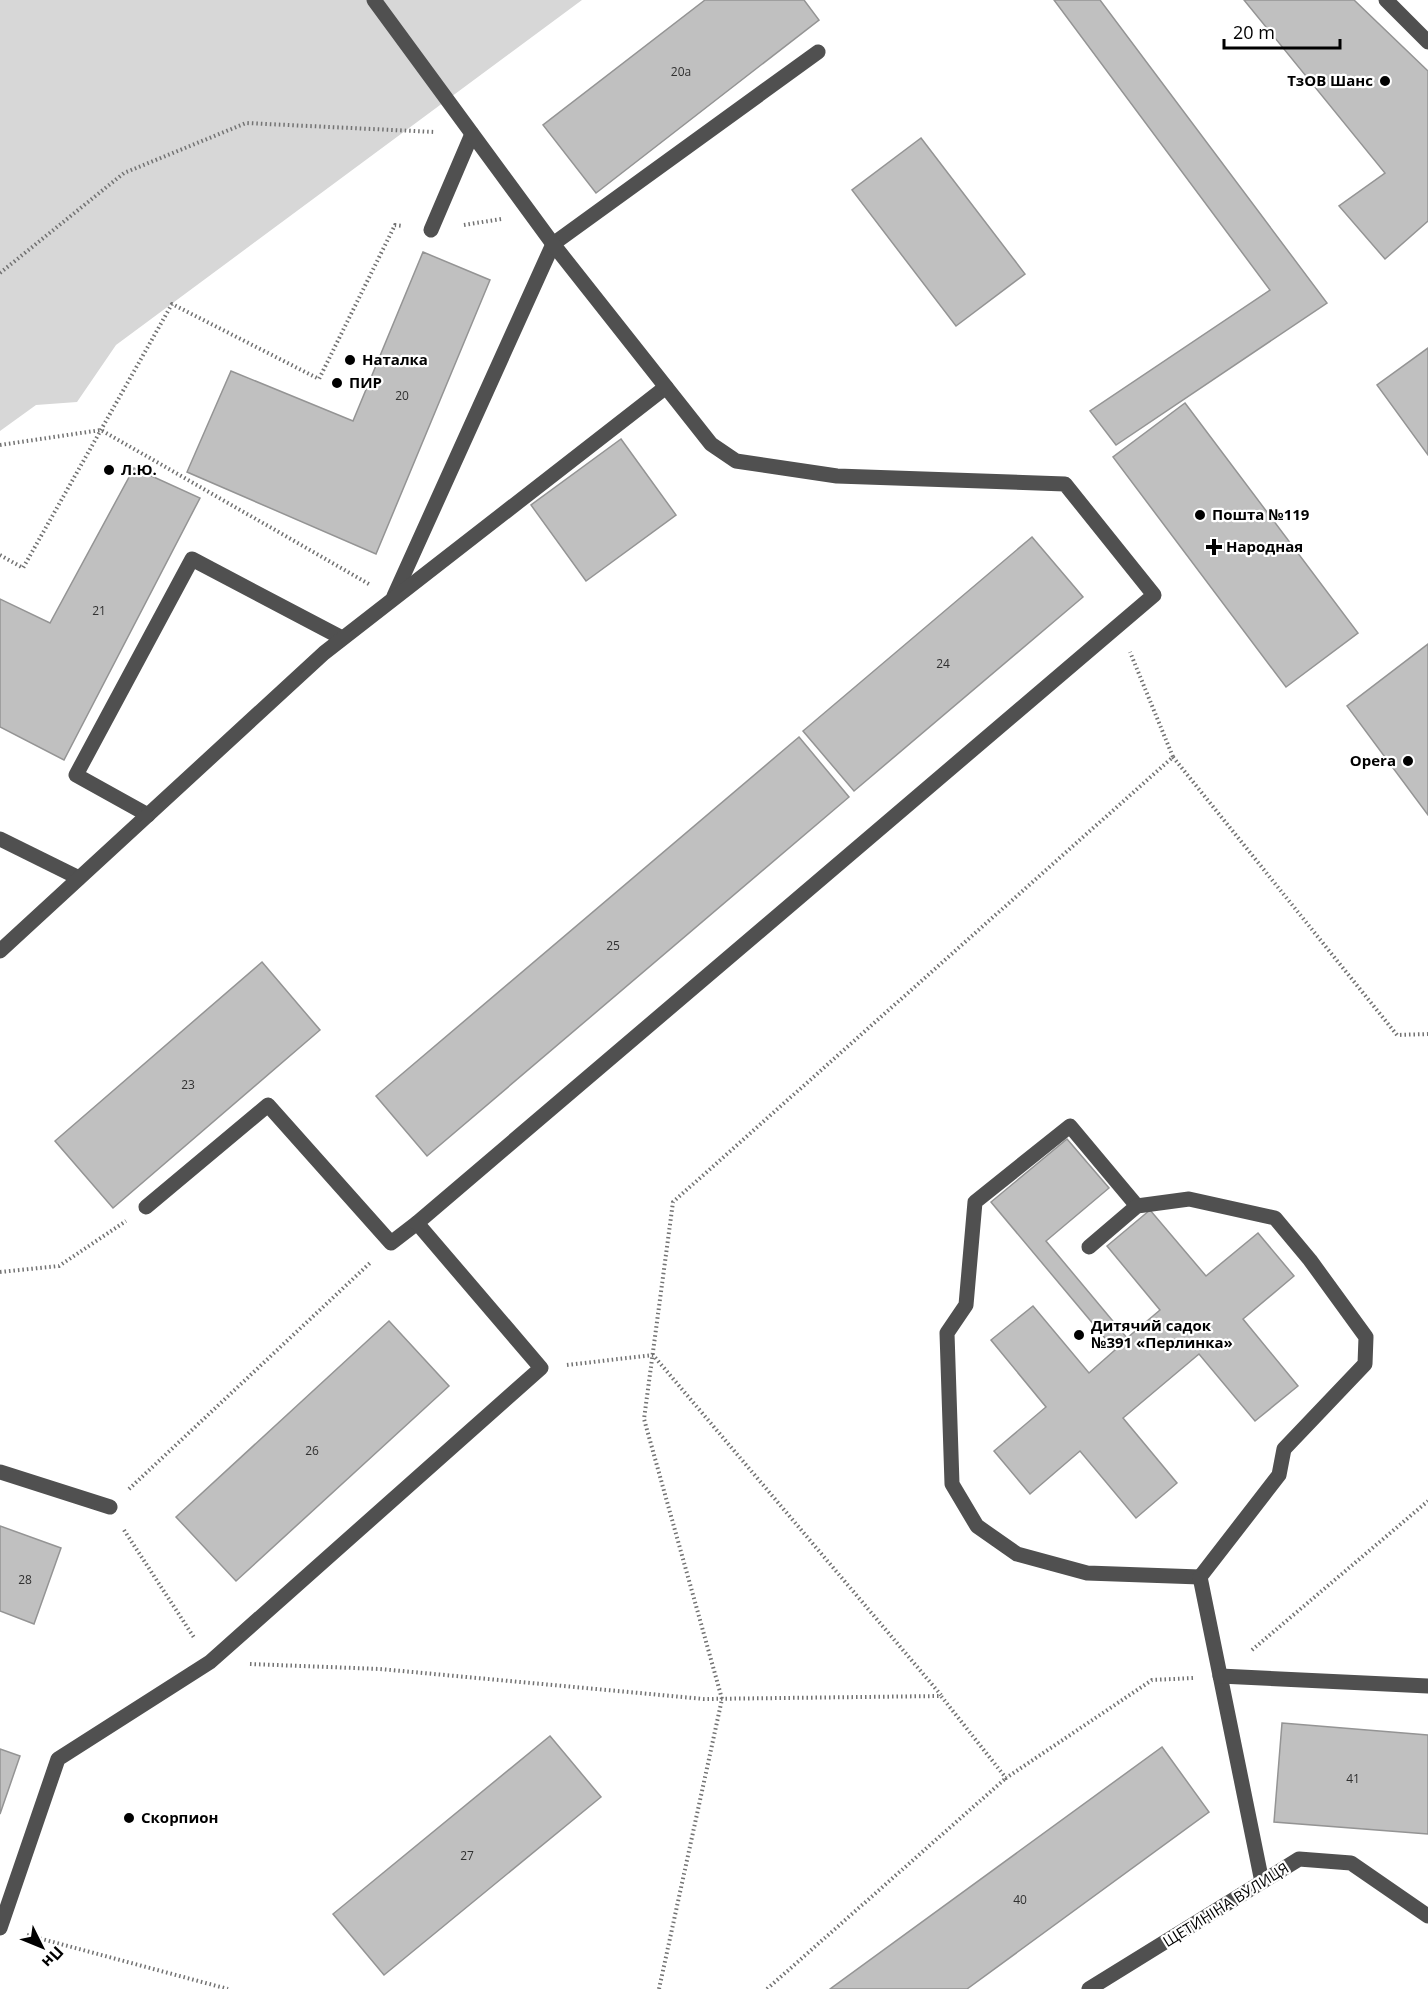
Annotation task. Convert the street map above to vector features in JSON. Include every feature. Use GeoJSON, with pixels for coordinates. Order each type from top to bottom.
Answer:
{"type":"FeatureCollection","features":[{"type":"Feature","properties":{"kind":"street"},"geometry":{"type":"LineString","coordinates":[[146,1207],[268,1105],[391,1243],[1154,595],[1065,484],[837,476],[736,461],[711,444],[553,244],[374,0]]}},
{"type":"Feature","properties":{"kind":"street"},"geometry":{"type":"LineString","coordinates":[[1386,0],[1428,42]]}},
{"type":"Feature","properties":{"kind":"street"},"geometry":{"type":"LineString","coordinates":[[393,598],[553,244],[818,52]]}},
{"type":"Feature","properties":{"kind":"street"},"geometry":{"type":"LineString","coordinates":[[431,230],[472,134]]}},
{"type":"Feature","properties":{"kind":"street"},"geometry":{"type":"LineString","coordinates":[[0,951],[342,638],[666,387]]}},
{"type":"Feature","properties":{"kind":"street"},"geometry":{"type":"LineString","coordinates":[[148,815],[76,775],[192,559],[342,638]]}},
{"type":"Feature","properties":{"kind":"street"},"geometry":{"type":"LineString","coordinates":[[0,839],[79,878]]}},
{"type":"Feature","properties":{"kind":"street"},"geometry":{"type":"LineString","coordinates":[[1137,1206],[1070,1126],[975,1202],[966,1305],[947,1333],[952,1484],[977,1526],[1017,1554],[1087,1573],[1200,1577]]}},
{"type":"Feature","properties":{"kind":"street"},"geometry":{"type":"LineString","coordinates":[[1089,1247],[1137,1206],[1189,1199],[1275,1218],[1310,1260],[1366,1337],[1365,1364],[1284,1449],[1279,1475],[1200,1577],[1262,1882]]}},
{"type":"Feature","properties":{"kind":"street"},"geometry":{"type":"LineString","coordinates":[[0,1928],[58,1759],[210,1662],[542,1368],[417,1223]]}},
{"type":"Feature","properties":{"kind":"street"},"geometry":{"type":"LineString","coordinates":[[0,1472],[110,1508]]}},
{"type":"Feature","properties":{"kind":"street"},"geometry":{"type":"LineString","coordinates":[[1220,1676],[1428,1686]]}},
{"type":"Feature","properties":{"kind":"street","name":"ЩЕТИНІНА ВУЛИЦЯ"},"geometry":{"type":"LineString","coordinates":[[1089,1989],[1299,1859],[1351,1863],[1428,1916]]}},
{"type":"Feature","properties":{"kind":"path"},"geometry":{"type":"LineString","coordinates":[[0,273],[124,173],[246,123],[472,134]]}},
{"type":"Feature","properties":{"kind":"path"},"geometry":{"type":"LineString","coordinates":[[0,555],[23,568],[172,304],[319,379],[396,225],[431,230],[531,215]]}},
{"type":"Feature","properties":{"kind":"path"},"geometry":{"type":"LineString","coordinates":[[0,445],[101,430],[393,598]]}},
{"type":"Feature","properties":{"kind":"path"},"geometry":{"type":"LineString","coordinates":[[1119,626],[1173,757],[1397,1035],[1428,1034]]}},
{"type":"Feature","properties":{"kind":"path"},"geometry":{"type":"LineString","coordinates":[[659,1989],[722,1699],[644,1419],[673,1202],[1173,757]]}},
{"type":"Feature","properties":{"kind":"path"},"geometry":{"type":"LineString","coordinates":[[0,1272],[59,1266],[146,1207]]}},
{"type":"Feature","properties":{"kind":"path"},"geometry":{"type":"LineString","coordinates":[[391,1243],[110,1508],[210,1662],[380,1669],[704,1699],[941,1696]]}},
{"type":"Feature","properties":{"kind":"path"},"geometry":{"type":"LineString","coordinates":[[542,1368],[653,1355]]}},
{"type":"Feature","properties":{"kind":"path"},"geometry":{"type":"LineString","coordinates":[[653,1355],[941,1696],[1006,1778]]}},
{"type":"Feature","properties":{"kind":"path"},"geometry":{"type":"LineString","coordinates":[[767,1989],[1006,1778],[1152,1680],[1220,1676],[1428,1501]]}},
{"type":"Feature","properties":{"kind":"path"},"geometry":{"type":"LineString","coordinates":[[23,1934],[228,1989]]}},
{"type":"Feature","properties":{"kind":"shaded area"},"geometry":{"type":"Polygon","coordinates":[[[0,0],[582,0],[116,345],[77,402],[36,405],[0,431],[0,0]]]}},
{"type":"Feature","properties":{"kind":"building"},"geometry":{"type":"Polygon","coordinates":[[[705,0],[804,0],[819,20],[596,193],[543,125],[705,0]]]}},
{"type":"Feature","properties":{"kind":"building"},"geometry":{"type":"Polygon","coordinates":[[[1054,0],[1100,0],[1327,303],[1116,445],[1090,411],[1270,290],[1054,0]]]}},
{"type":"Feature","properties":{"kind":"building"},"geometry":{"type":"Polygon","coordinates":[[[1244,0],[1354,0],[1428,71],[1428,221],[1385,259],[1339,206],[1385,173],[1244,0]]]}},
{"type":"Feature","properties":{"kind":"building"},"geometry":{"type":"Polygon","coordinates":[[[921,138],[1025,274],[956,326],[852,190],[921,138]]]}},
{"type":"Feature","properties":{"kind":"building"},"geometry":{"type":"Polygon","coordinates":[[[423,252],[490,280],[376,554],[187,472],[231,371],[353,421],[423,252]]]}},
{"type":"Feature","properties":{"kind":"building"},"geometry":{"type":"Polygon","coordinates":[[[1428,348],[1428,455],[1377,385],[1428,348]]]}},
{"type":"Feature","properties":{"kind":"building"},"geometry":{"type":"Polygon","coordinates":[[[1185,403],[1358,633],[1286,687],[1113,457],[1185,403]]]}},
{"type":"Feature","properties":{"kind":"building"},"geometry":{"type":"Polygon","coordinates":[[[621,439],[676,515],[586,581],[531,505],[621,439]]]}},
{"type":"Feature","properties":{"kind":"building"},"geometry":{"type":"Polygon","coordinates":[[[134,468],[200,498],[64,760],[0,727],[0,599],[50,623],[134,468]]]}},
{"type":"Feature","properties":{"kind":"building"},"geometry":{"type":"Polygon","coordinates":[[[1032,537],[1083,597],[854,791],[803,731],[1032,537]]]}},
{"type":"Feature","properties":{"kind":"building","name":"Opera"},"geometry":{"type":"Polygon","coordinates":[[[1428,644],[1428,815],[1347,706],[1428,644]]]}},
{"type":"Feature","properties":{"kind":"building"},"geometry":{"type":"Polygon","coordinates":[[[799,737],[849,797],[427,1156],[376,1096],[799,737]]]}},
{"type":"Feature","properties":{"kind":"building"},"geometry":{"type":"Polygon","coordinates":[[[262,962],[320,1030],[113,1208],[55,1141],[262,962]]]}},
{"type":"Feature","properties":{"kind":"building"},"geometry":{"type":"Polygon","coordinates":[[[1067,1139],[1109,1188],[1046,1241],[1127,1338],[1160,1310],[1107,1246],[1150,1210],[1206,1276],[1258,1233],[1294,1276],[1243,1319],[1298,1386],[1255,1421],[1199,1354],[1123,1418],[1177,1483],[1136,1518],[1080,1451],[1030,1494],[994,1451],[1046,1407],[991,1340],[1033,1306],[1089,1373],[1115,1350],[991,1202],[1067,1139]]]}},
{"type":"Feature","properties":{"kind":"building"},"geometry":{"type":"Polygon","coordinates":[[[389,1321],[449,1386],[236,1581],[176,1517],[389,1321]]]}},
{"type":"Feature","properties":{"kind":"building"},"geometry":{"type":"Polygon","coordinates":[[[0,1526],[61,1548],[34,1624],[0,1611],[0,1526]]]}},
{"type":"Feature","properties":{"kind":"building"},"geometry":{"type":"Polygon","coordinates":[[[1282,1723],[1428,1735],[1428,1834],[1274,1822],[1282,1723]]]}},
{"type":"Feature","properties":{"kind":"building"},"geometry":{"type":"Polygon","coordinates":[[[550,1736],[601,1797],[384,1975],[333,1914],[550,1736]]]}},
{"type":"Feature","properties":{"kind":"building"},"geometry":{"type":"Polygon","coordinates":[[[1162,1747],[1209,1812],[967,1989],[830,1989],[1162,1747]]]}},
{"type":"Feature","properties":{"kind":"building"},"geometry":{"type":"Polygon","coordinates":[[[0,1749],[20,1756],[0,1814],[0,1749]]]}},
{"type":"Feature","properties":{"kind":"place","name":"ТзОВ Шанс"},"geometry":{"type":"Point","coordinates":[1385,81]}},
{"type":"Feature","properties":{"kind":"place","name":"Наталка"},"geometry":{"type":"Point","coordinates":[350,360]}},
{"type":"Feature","properties":{"kind":"place","name":"ПИР"},"geometry":{"type":"Point","coordinates":[337,383]}},
{"type":"Feature","properties":{"kind":"place","name":"Л.Ю."},"geometry":{"type":"Point","coordinates":[109,470]}},
{"type":"Feature","properties":{"kind":"place","name":"Пошта №119"},"geometry":{"type":"Point","coordinates":[1200,515]}},
{"type":"Feature","properties":{"kind":"place","name":"Народная"},"geometry":{"type":"Point","coordinates":[1214,547]}},
{"type":"Feature","properties":{"kind":"place","name":"Opera"},"geometry":{"type":"Point","coordinates":[1408,761]}},
{"type":"Feature","properties":{"kind":"place","name":"Дитячий садок №391 «Перлинка»"},"geometry":{"type":"Point","coordinates":[1079,1335]}},
{"type":"Feature","properties":{"kind":"place","name":"Скорпион"},"geometry":{"type":"Point","coordinates":[129,1818]}}]}
